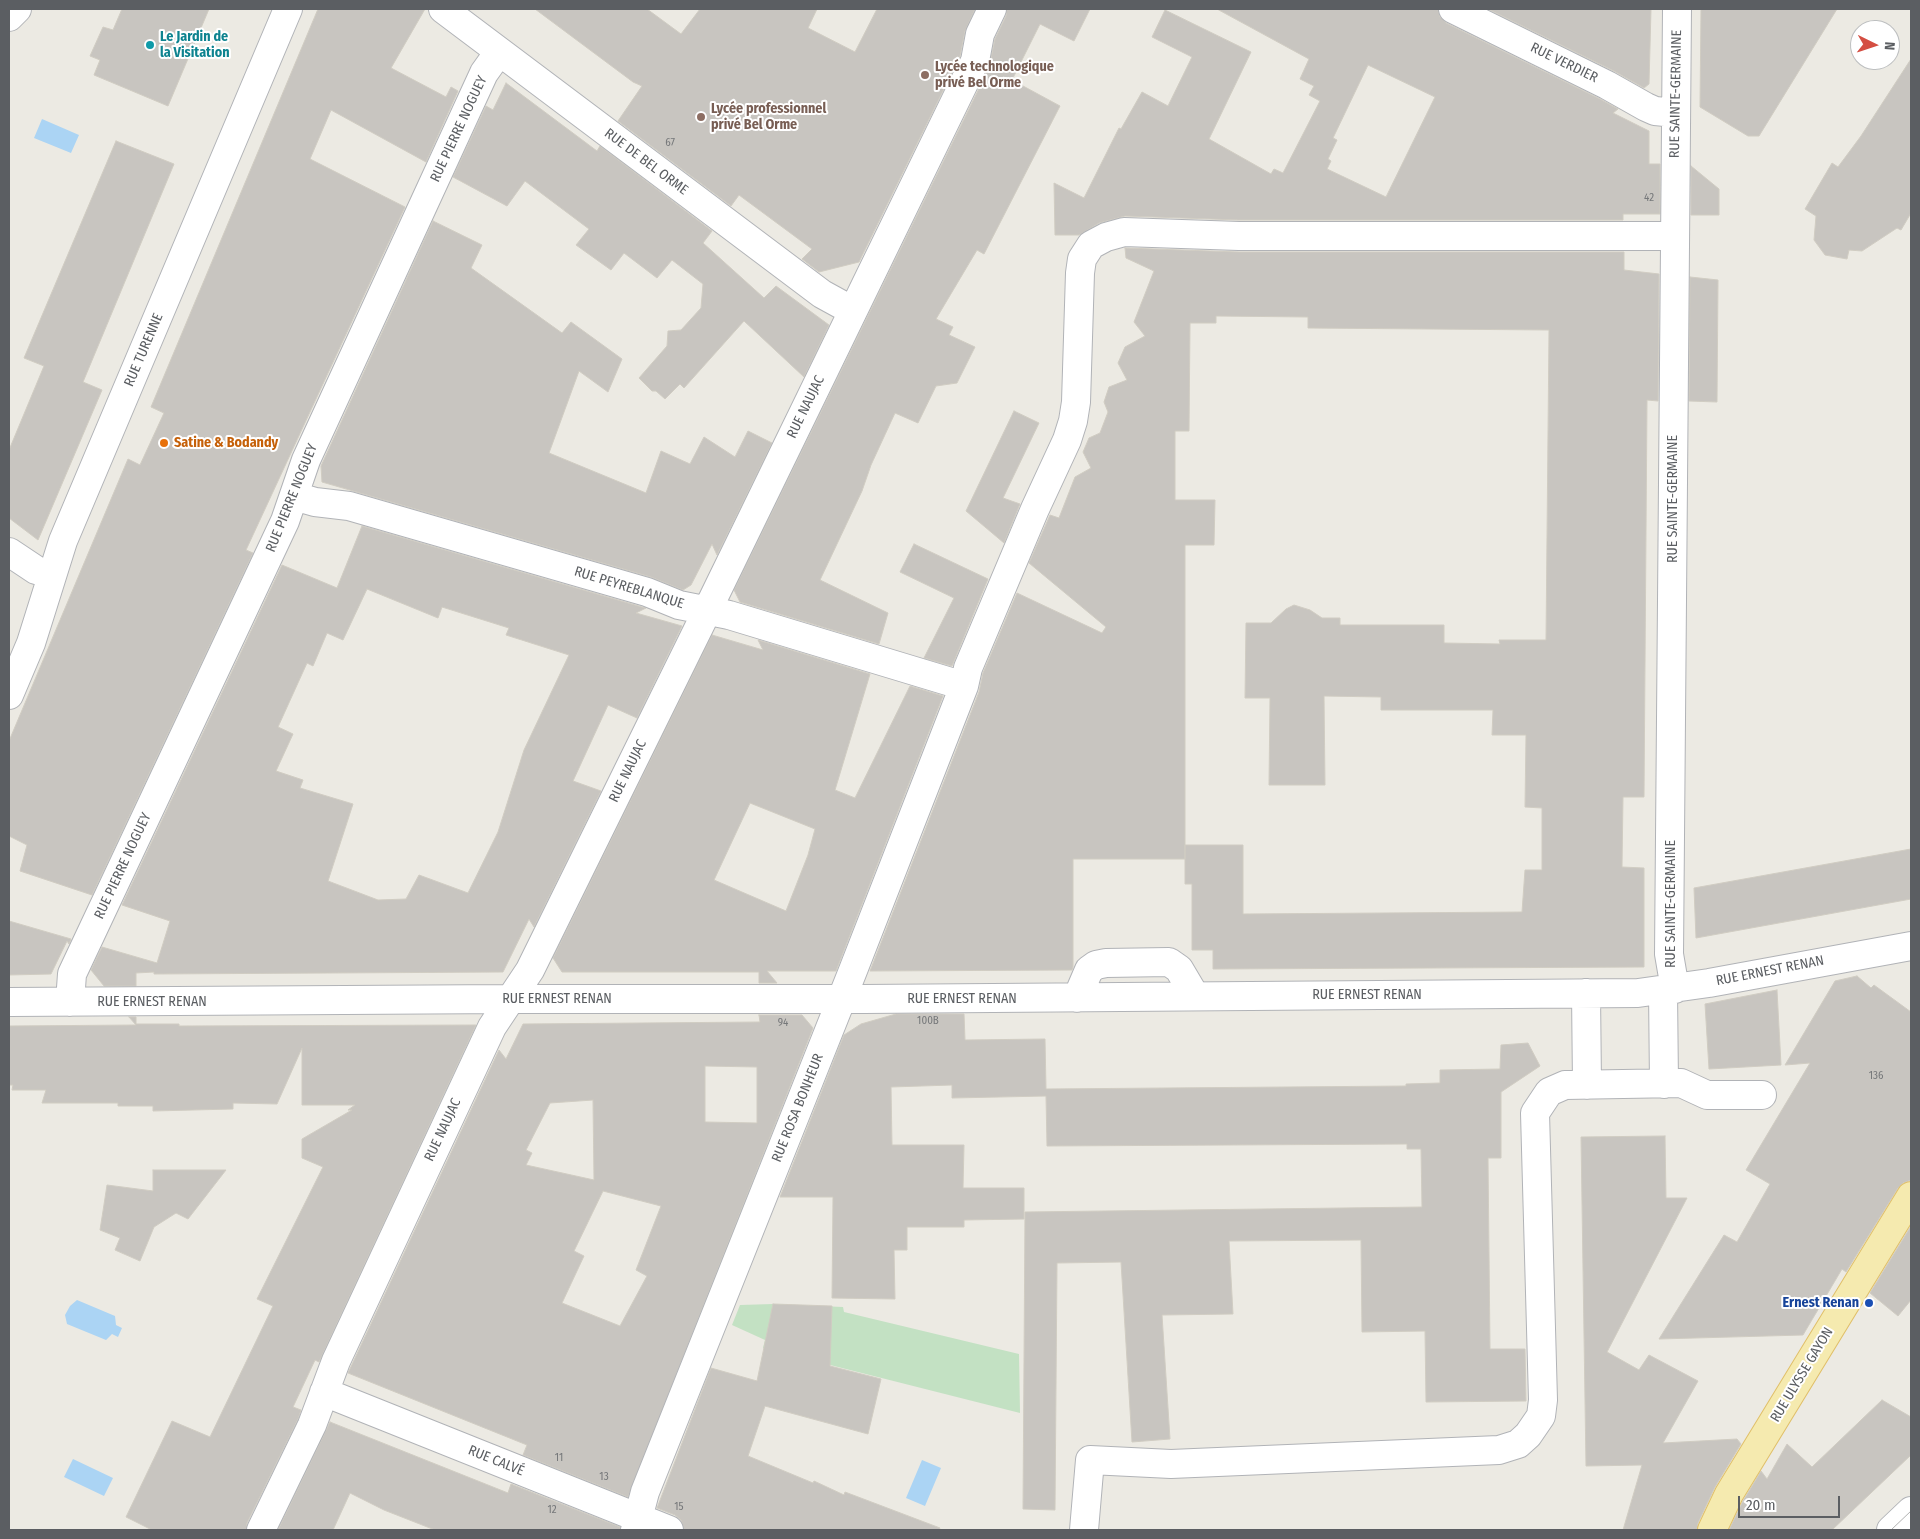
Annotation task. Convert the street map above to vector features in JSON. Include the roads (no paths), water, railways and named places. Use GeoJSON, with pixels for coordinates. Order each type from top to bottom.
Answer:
{"type":"FeatureCollection","features":[{"type":"Feature","properties":{"kind":"main road","name":"RUE ULYSSE GAYON"},"geometry":{"type":"LineString","coordinates":[[1712,1530],[1729,1494],[1911,1196]]}},
{"type":"Feature","properties":{"kind":"street"},"geometry":{"type":"LineString","coordinates":[[9,17],[17,9]]}},
{"type":"Feature","properties":{"kind":"street","name":"RUE TURENNE"},"geometry":{"type":"LineString","coordinates":[[9,694],[31,642],[63,541],[288,9]]}},
{"type":"Feature","properties":{"kind":"street","name":"RUE DE BEL ORME"},"geometry":{"type":"LineString","coordinates":[[443,9],[822,294],[852,311]]}},
{"type":"Feature","properties":{"kind":"street","name":"RUE NAUJAC"},"geometry":{"type":"LineString","coordinates":[[261,1530],[312,1425],[340,1352],[492,1027],[535,961],[974,61],[980,34],[992,9]]}},
{"type":"Feature","properties":{"kind":"street","name":"RUE VERDIER"},"geometry":{"type":"LineString","coordinates":[[1453,9],[1607,85],[1646,108],[1676,113]]}},
{"type":"Feature","properties":{"kind":"street","name":"RUE SAINTE-GERMAINE"},"geometry":{"type":"LineString","coordinates":[[1664,1084],[1669,990],[1674,236],[1678,9]]}},
{"type":"Feature","properties":{"kind":"street","name":"RUE PIERRE NOGUEY"},"geometry":{"type":"LineString","coordinates":[[70,1002],[72,974],[285,521],[306,460],[484,73],[499,52]]}},
{"type":"Feature","properties":{"kind":"street","name":"RUE ROSA BONHEUR"},"geometry":{"type":"LineString","coordinates":[[637,1524],[645,1492],[964,686],[968,668],[1034,509],[1067,440],[1076,402],[1080,273],[1082,259],[1092,245],[1106,237],[1124,232],[1239,236],[1674,236]]}},
{"type":"Feature","properties":{"kind":"street","name":"RUE PEYREBLANQUE"},"geometry":{"type":"LineString","coordinates":[[294,496],[315,502],[349,506],[647,592],[679,605],[729,615],[964,686]]}},
{"type":"Feature","properties":{"kind":"street"},"geometry":{"type":"LineString","coordinates":[[9,552],[36,570],[52,575]]}},
{"type":"Feature","properties":{"kind":"street","name":"RUE ERNEST RENAN"},"geometry":{"type":"LineString","coordinates":[[9,1002],[1077,998],[1638,993],[1669,990],[1911,946]]}},
{"type":"Feature","properties":{"kind":"street"},"geometry":{"type":"LineString","coordinates":[[1586,993],[1587,1085]]}},
{"type":"Feature","properties":{"kind":"street"},"geometry":{"type":"LineString","coordinates":[[1084,1530],[1090,1460],[1170,1464],[1500,1450],[1518,1444],[1528,1435],[1541,1416],[1543,1400],[1534,1113],[1549,1092],[1565,1085],[1681,1083],[1707,1095],[1762,1095]]}},
{"type":"Feature","properties":{"kind":"street","name":"RUE CALVÉ"},"geometry":{"type":"LineString","coordinates":[[324,1392],[637,1524],[669,1530]]}},
{"type":"Feature","properties":{"kind":"street"},"geometry":{"type":"LineString","coordinates":[[1891,1530],[1911,1511]]}},
{"type":"Feature","properties":{"kind":"water"},"geometry":{"type":"Polygon","coordinates":[[[42,119],[79,135],[71,153],[34,138],[42,119]]]}},
{"type":"Feature","properties":{"kind":"water"},"geometry":{"type":"Polygon","coordinates":[[[77,1300],[115,1316],[116,1325],[122,1328],[118,1337],[112,1334],[106,1340],[67,1324],[65,1315],[70,1306],[77,1300]]]}},
{"type":"Feature","properties":{"kind":"water"},"geometry":{"type":"Polygon","coordinates":[[[73,1459],[113,1478],[104,1496],[64,1477],[73,1459]]]}},
{"type":"Feature","properties":{"kind":"water"},"geometry":{"type":"Polygon","coordinates":[[[922,1460],[941,1468],[925,1506],[906,1498],[922,1460]]]}},
{"type":"Feature","properties":{"kind":"tram line"},"geometry":{"type":"LineString","coordinates":[[1891,1530],[1911,1511]]}},
{"type":"Feature","properties":{"kind":"place","name":"Le Jardin de la Visitation"},"geometry":{"type":"Point","coordinates":[150,45]}},
{"type":"Feature","properties":{"kind":"place","name":"Lycée technologique privé Bel Orme"},"geometry":{"type":"Point","coordinates":[925,75]}},
{"type":"Feature","properties":{"kind":"place","name":"Lycée professionnel privé Bel Orme"},"geometry":{"type":"Point","coordinates":[701,117]}},
{"type":"Feature","properties":{"kind":"place","name":"Satine & Bodandy"},"geometry":{"type":"Point","coordinates":[164,443]}},
{"type":"Feature","properties":{"kind":"place","name":"Ernest Renan"},"geometry":{"type":"Point","coordinates":[1869,1303]}}]}
